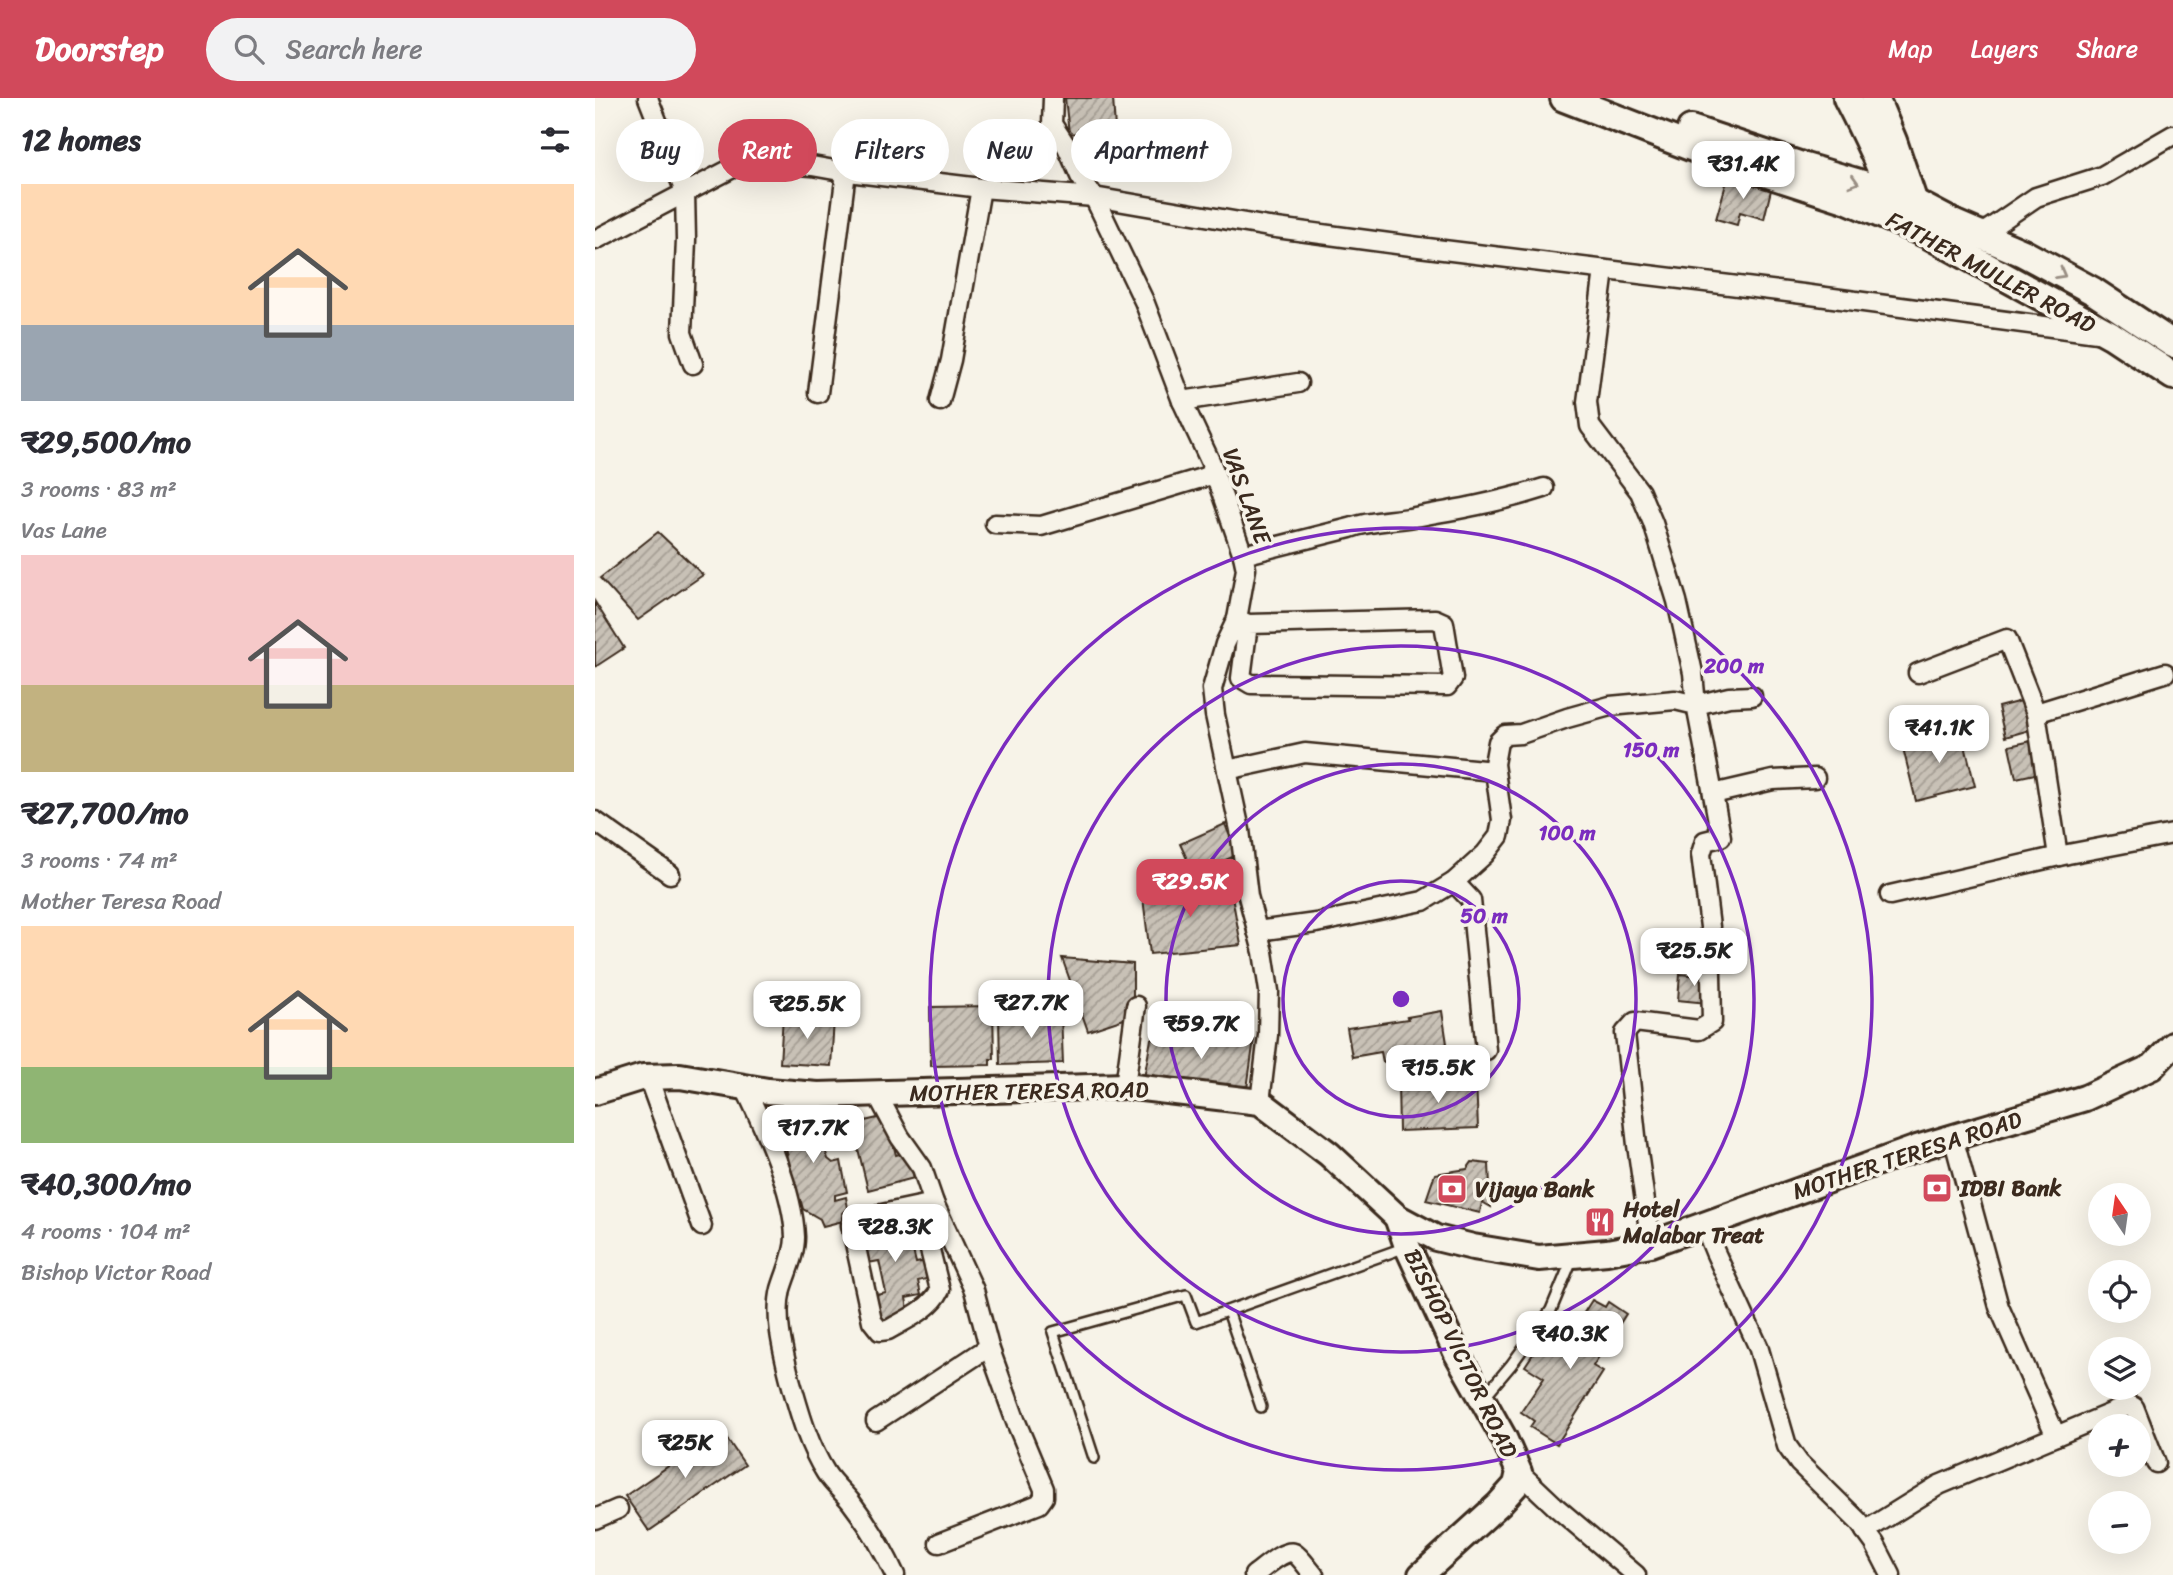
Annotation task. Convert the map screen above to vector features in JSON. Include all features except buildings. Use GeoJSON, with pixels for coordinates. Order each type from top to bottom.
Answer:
{"type":"FeatureCollection","features":[{"type":"Feature","properties":{"kind":"main road","name":"FATHER MULLER ROAD"},"geometry":{"type":"LineString","coordinates":[[1564,98],[1719,158],[1848,200],[1896,208],[1927,234],[2111,335],[2173,376]]}},
{"type":"Feature","properties":{"kind":"main road"},"geometry":{"type":"LineString","coordinates":[[1603,98],[1805,167],[1896,208],[1980,235],[2023,253],[2093,291],[2172,347]]}},
{"type":"Feature","properties":{"kind":"main road"},"geometry":{"type":"LineString","coordinates":[[1847,98],[1874,148],[1896,208]]}},
{"type":"Feature","properties":{"kind":"main road"},"geometry":{"type":"LineString","coordinates":[[1875,98],[1893,141],[1896,208]]}},
{"type":"Feature","properties":{"kind":"main road","name":"MOTHER TERESA ROAD"},"geometry":{"type":"LineString","coordinates":[[595,1092],[648,1077],[680,1076],[818,1095],[1125,1086],[1260,1102],[1329,1154],[1397,1217],[1436,1238],[1539,1258],[1607,1252],[1651,1244],[1917,1148],[2084,1098],[2152,1067],[2173,1045]]}},
{"type":"Feature","properties":{"kind":"main road","name":"BISHOP VICTOR ROAD"},"geometry":{"type":"LineString","coordinates":[[1397,1217],[1407,1246],[1519,1472],[1516,1485],[1499,1504],[1421,1575]]}},
{"type":"Feature","properties":{"kind":"street"},"geometry":{"type":"LineString","coordinates":[[648,98],[685,192],[682,333],[693,364]]}},
{"type":"Feature","properties":{"kind":"street","name":"VAS LANE"},"geometry":{"type":"LineString","coordinates":[[1053,98],[1052,124],[1094,197],[1144,301],[1182,401],[1215,474],[1246,569],[1243,621],[1225,643],[1212,689],[1215,715],[1240,830],[1248,897],[1269,991],[1268,1035],[1260,1102]]}},
{"type":"Feature","properties":{"kind":"street"},"geometry":{"type":"LineString","coordinates":[[1957,251],[2036,197],[2102,176],[2173,135]]}},
{"type":"Feature","properties":{"kind":"street"},"geometry":{"type":"LineString","coordinates":[[595,240],[746,161],[831,169]]}},
{"type":"Feature","properties":{"kind":"street"},"geometry":{"type":"LineString","coordinates":[[818,393],[845,182]]}},
{"type":"Feature","properties":{"kind":"street"},"geometry":{"type":"LineString","coordinates":[[930,182],[1094,197],[1269,227],[2111,335]]}},
{"type":"Feature","properties":{"kind":"street"},"geometry":{"type":"LineString","coordinates":[[940,401],[951,360],[981,188]]}},
{"type":"Feature","properties":{"kind":"street"},"geometry":{"type":"LineString","coordinates":[[1604,270],[1587,402],[1590,426],[1640,492],[1678,601],[1721,837],[1705,841],[1701,854],[1710,926],[1713,992],[1711,1022],[1699,1030],[1635,1022],[1625,1033],[1651,1244]]}},
{"type":"Feature","properties":{"kind":"street"},"geometry":{"type":"LineString","coordinates":[[1182,401],[1298,383]]}},
{"type":"Feature","properties":{"kind":"street"},"geometry":{"type":"LineString","coordinates":[[995,524],[1041,526],[1215,474]]}},
{"type":"Feature","properties":{"kind":"street"},"geometry":{"type":"LineString","coordinates":[[1243,555],[1364,523],[1463,508],[1544,488]]}},
{"type":"Feature","properties":{"kind":"street"},"geometry":{"type":"LineString","coordinates":[[1435,619],[1444,623],[1453,678],[1447,686],[1251,684],[1241,678],[1243,621],[1435,619]]}},
{"type":"Feature","properties":{"kind":"street"},"geometry":{"type":"LineString","coordinates":[[1917,673],[2007,639],[2036,713],[2058,856]]}},
{"type":"Feature","properties":{"kind":"street"},"geometry":{"type":"LineString","coordinates":[[2036,713],[2165,673]]}},
{"type":"Feature","properties":{"kind":"street"},"geometry":{"type":"LineString","coordinates":[[1257,931],[1316,923],[1423,901],[1454,882],[1485,854],[1499,836],[1502,820],[1495,750],[1505,735],[1521,734],[1610,706],[1675,700],[1696,705],[1729,697],[1752,696]]}},
{"type":"Feature","properties":{"kind":"street"},"geometry":{"type":"LineString","coordinates":[[1227,770],[1305,753],[1495,771]]}},
{"type":"Feature","properties":{"kind":"street"},"geometry":{"type":"LineString","coordinates":[[1713,794],[1773,780],[1815,778]]}},
{"type":"Feature","properties":{"kind":"street"},"geometry":{"type":"LineString","coordinates":[[595,821],[670,874]]}},
{"type":"Feature","properties":{"kind":"street"},"geometry":{"type":"LineString","coordinates":[[1890,895],[2058,856],[2173,834]]}},
{"type":"Feature","properties":{"kind":"street"},"geometry":{"type":"LineString","coordinates":[[1454,882],[1471,900],[1486,1050]]}},
{"type":"Feature","properties":{"kind":"street"},"geometry":{"type":"LineString","coordinates":[[1125,1086],[1136,1006]]}},
{"type":"Feature","properties":{"kind":"street"},"geometry":{"type":"LineString","coordinates":[[648,1077],[702,1226]]}},
{"type":"Feature","properties":{"kind":"street"},"geometry":{"type":"LineString","coordinates":[[744,1086],[767,1133],[789,1203],[795,1239],[781,1291],[779,1319],[790,1377],[807,1434],[828,1476],[850,1500],[877,1539],[895,1575]]}},
{"type":"Feature","properties":{"kind":"street"},"geometry":{"type":"LineString","coordinates":[[877,1094],[900,1137],[922,1168],[940,1290],[929,1305],[888,1330],[880,1331],[872,1321],[851,1225],[858,1219],[926,1205]]}},
{"type":"Feature","properties":{"kind":"street"},"geometry":{"type":"LineString","coordinates":[[1953,1137],[1999,1307],[2056,1436]]}},
{"type":"Feature","properties":{"kind":"street"},"geometry":{"type":"LineString","coordinates":[[926,1205],[974,1290],[989,1347],[1044,1489],[1044,1497],[1039,1503],[939,1543]]}},
{"type":"Feature","properties":{"kind":"street"},"geometry":{"type":"LineString","coordinates":[[1704,1225],[1758,1346],[1787,1446],[1799,1463],[1842,1503],[1865,1531],[1891,1575]]}},
{"type":"Feature","properties":{"kind":"street"},"geometry":{"type":"LineString","coordinates":[[877,1421],[989,1347]]}},
{"type":"Feature","properties":{"kind":"street"},"geometry":{"type":"LineString","coordinates":[[1865,1531],[1939,1485],[2130,1405],[2134,1407],[2156,1463]]}},
{"type":"Feature","properties":{"kind":"street"},"geometry":{"type":"LineString","coordinates":[[1519,1472],[1636,1575]]}},
{"type":"Feature","properties":{"kind":"street"},"geometry":{"type":"LineString","coordinates":[[595,1519],[618,1508]]}},
{"type":"Feature","properties":{"kind":"street"},"geometry":{"type":"LineString","coordinates":[[1254,1575],[1289,1552],[1296,1554],[1314,1575]]}},
{"type":"Feature","properties":{"kind":"lane"},"geometry":{"type":"LineString","coordinates":[[1094,1458],[1053,1332],[1185,1295],[1196,1322],[1407,1246]]}},
{"type":"Feature","properties":{"kind":"lane"},"geometry":{"type":"LineString","coordinates":[[1481,1400],[1511,1365],[1551,1310],[1573,1255]]}},
{"type":"Feature","properties":{"kind":"lane"},"geometry":{"type":"LineString","coordinates":[[1228,1311],[1261,1407]]}},
{"type":"Feature","properties":{"kind":"place","name":"IDBI Bank"},"geometry":{"type":"Point","coordinates":[1937,1188]}},
{"type":"Feature","properties":{"kind":"place","name":"Vijaya Bank"},"geometry":{"type":"Point","coordinates":[1452,1189]}},
{"type":"Feature","properties":{"kind":"place","name":"Hotel Malabar Treat"},"geometry":{"type":"Point","coordinates":[1600,1222]}}]}
